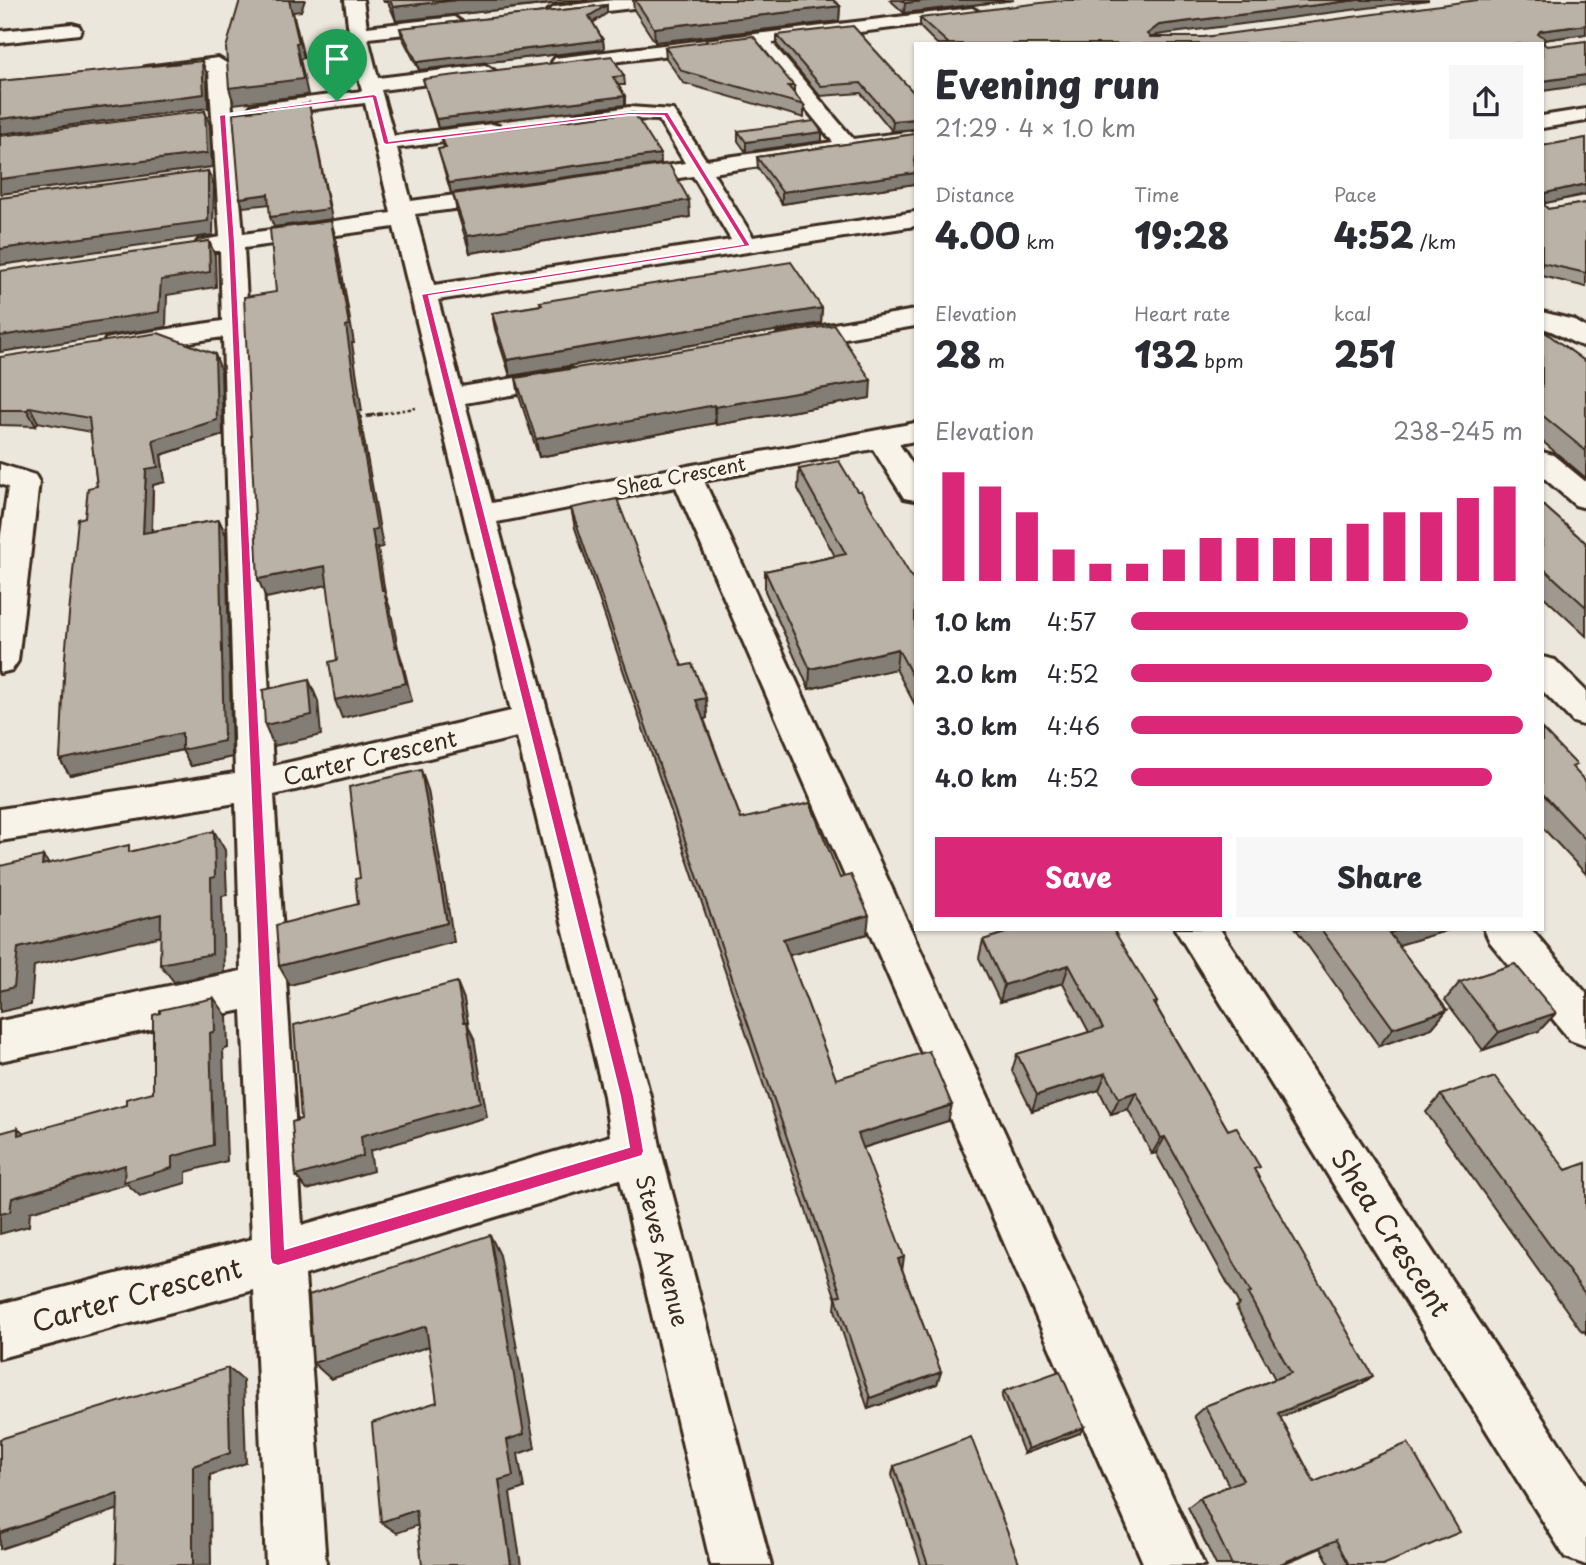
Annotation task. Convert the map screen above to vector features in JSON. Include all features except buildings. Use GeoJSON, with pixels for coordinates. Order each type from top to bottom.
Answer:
{"type":"FeatureCollection","features":[{"type":"Feature","properties":{"kind":"street"},"geometry":{"type":"LineString","coordinates":[[535,14],[659,0]]}},
{"type":"Feature","properties":{"kind":"street"},"geometry":{"type":"LineString","coordinates":[[540,65],[990,11]]}},
{"type":"Feature","properties":{"kind":"street"},"geometry":{"type":"LineString","coordinates":[[356,17],[466,22]]}},
{"type":"Feature","properties":{"kind":"street","name":"Steves Avenue"},"geometry":{"type":"LineString","coordinates":[[356,17],[627,1096],[637,1151],[741,1565]]}},
{"type":"Feature","properties":{"kind":"street"},"geometry":{"type":"LineString","coordinates":[[0,37],[72,30]]}},
{"type":"Feature","properties":{"kind":"street"},"geometry":{"type":"LineString","coordinates":[[760,40],[848,147]]}},
{"type":"Feature","properties":{"kind":"street"},"geometry":{"type":"LineString","coordinates":[[136,73],[218,64],[222,115],[216,175],[232,243],[263,986],[296,1565]]}},
{"type":"Feature","properties":{"kind":"street"},"geometry":{"type":"LineString","coordinates":[[196,118],[499,70]]}},
{"type":"Feature","properties":{"kind":"street"},"geometry":{"type":"LineString","coordinates":[[562,122],[629,113],[666,114],[747,246]]}},
{"type":"Feature","properties":{"kind":"street"},"geometry":{"type":"LineString","coordinates":[[1544,122],[1584,117]]}},
{"type":"Feature","properties":{"kind":"street"},"geometry":{"type":"LineString","coordinates":[[386,143],[508,128]]}},
{"type":"Feature","properties":{"kind":"street"},"geometry":{"type":"LineString","coordinates":[[600,182],[914,137]]}},
{"type":"Feature","properties":{"kind":"street"},"geometry":{"type":"LineString","coordinates":[[177,250],[533,191]]}},
{"type":"Feature","properties":{"kind":"street"},"geometry":{"type":"LineString","coordinates":[[425,294],[914,219]]}},
{"type":"Feature","properties":{"kind":"street"},"geometry":{"type":"LineString","coordinates":[[765,343],[914,318]]}},
{"type":"Feature","properties":{"kind":"street"},"geometry":{"type":"LineString","coordinates":[[1544,321],[1565,326],[1586,339]]}},
{"type":"Feature","properties":{"kind":"street"},"geometry":{"type":"LineString","coordinates":[[92,349],[235,327]]}},
{"type":"Feature","properties":{"kind":"street"},"geometry":{"type":"LineString","coordinates":[[451,397],[600,372]]}},
{"type":"Feature","properties":{"kind":"street","name":"Shea Crescent"},"geometry":{"type":"LineString","coordinates":[[481,515],[914,432]]}},
{"type":"Feature","properties":{"kind":"street"},"geometry":{"type":"LineString","coordinates":[[881,438],[914,489]]}},
{"type":"Feature","properties":{"kind":"street"},"geometry":{"type":"LineString","coordinates":[[1544,463],[1586,498]]}},
{"type":"Feature","properties":{"kind":"street"},"geometry":{"type":"LineString","coordinates":[[0,473],[24,482],[0,662]]}},
{"type":"Feature","properties":{"kind":"street"},"geometry":{"type":"LineString","coordinates":[[686,475],[1174,1565]]}},
{"type":"Feature","properties":{"kind":"street"},"geometry":{"type":"LineString","coordinates":[[1544,671],[1586,713]]}},
{"type":"Feature","properties":{"kind":"street","name":"Carter Crescent"},"geometry":{"type":"LineString","coordinates":[[0,825],[256,785],[532,720]]}},
{"type":"Feature","properties":{"kind":"street","name":"Shea Crescent"},"geometry":{"type":"LineString","coordinates":[[1197,931],[1586,1536]]}},
{"type":"Feature","properties":{"kind":"street"},"geometry":{"type":"LineString","coordinates":[[1507,931],[1586,1026]]}},
{"type":"Feature","properties":{"kind":"street"},"geometry":{"type":"LineString","coordinates":[[0,1041],[263,986]]}},
{"type":"Feature","properties":{"kind":"street","name":"Carter Crescent"},"geometry":{"type":"LineString","coordinates":[[0,1331],[278,1258],[637,1151]]}},
{"type":"Feature","properties":{"kind":"path"},"geometry":{"type":"LineString","coordinates":[[347,420],[413,408]]}},
{"type":"Feature","properties":{"kind":"route"},"geometry":{"type":"LineString","coordinates":[[374,96],[386,143],[629,113],[666,114],[747,246],[425,294],[627,1096],[637,1151],[278,1258],[263,986],[232,243],[222,115],[337,101],[374,96]]}}]}
